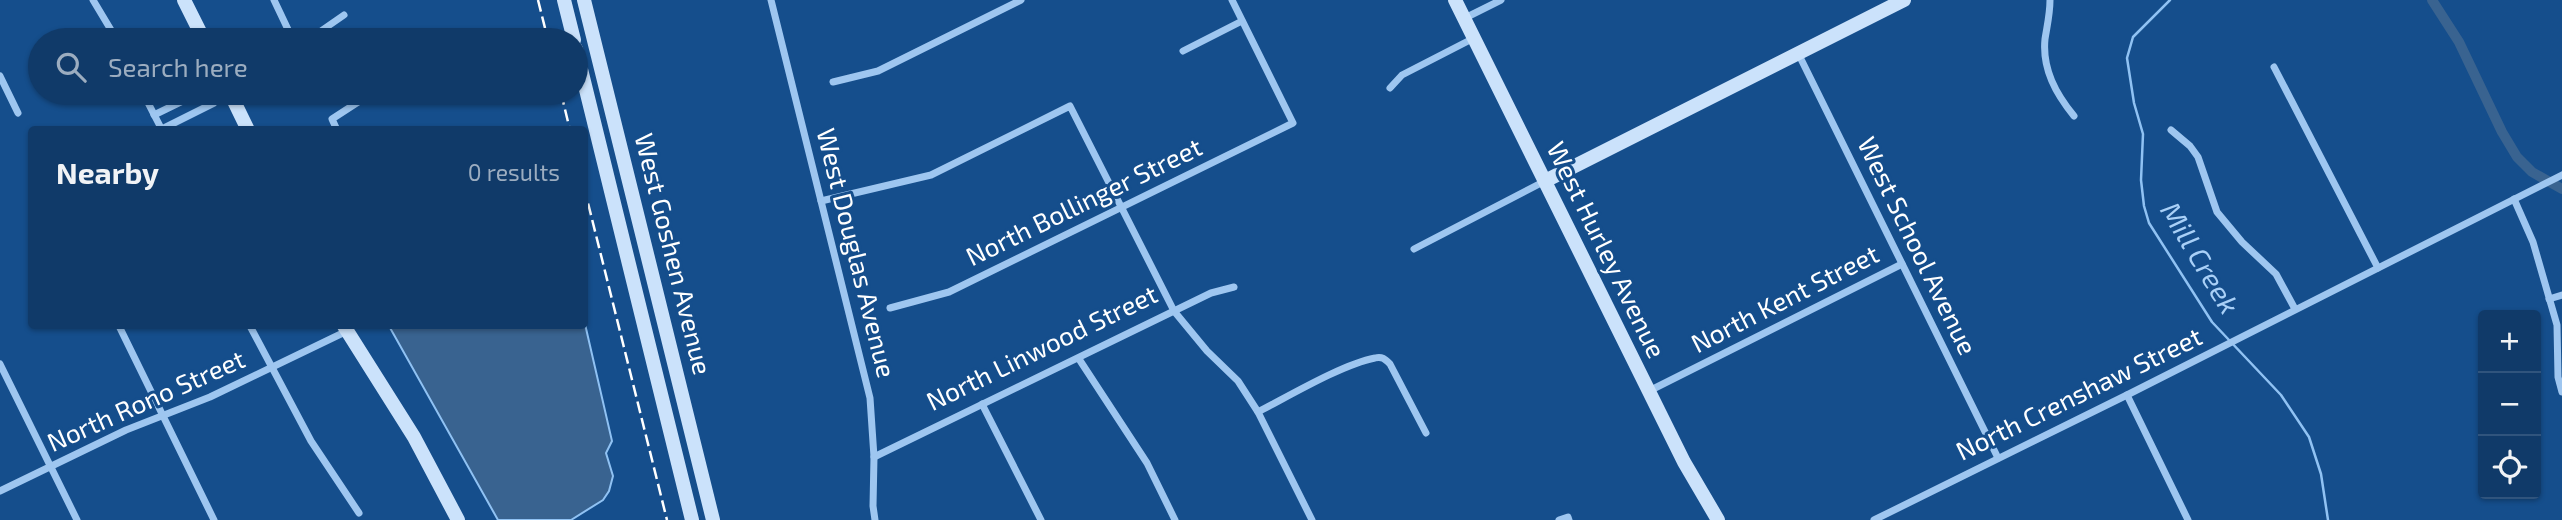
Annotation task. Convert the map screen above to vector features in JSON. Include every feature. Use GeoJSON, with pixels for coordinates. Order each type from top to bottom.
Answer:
{"type":"FeatureCollection","features":[{"type":"Feature","properties":{"kind":"street"},"geometry":{"type":"LineString","coordinates":[[93,0],[110,28]]}},
{"type":"Feature","properties":{"kind":"street"},"geometry":{"type":"LineString","coordinates":[[184,0],[198,28]]}},
{"type":"Feature","properties":{"kind":"street"},"geometry":{"type":"LineString","coordinates":[[274,0],[287,28]]}},
{"type":"Feature","properties":{"kind":"street"},"geometry":{"type":"LineString","coordinates":[[564,0],[571,28]]}},
{"type":"Feature","properties":{"kind":"street","name":"West Goshen Avenue"},"geometry":{"type":"LineString","coordinates":[[584,0],[713,520]]}},
{"type":"Feature","properties":{"kind":"street","name":"West Douglas Avenue"},"geometry":{"type":"LineString","coordinates":[[771,0],[870,398],[875,520]]}},
{"type":"Feature","properties":{"kind":"street"},"geometry":{"type":"LineString","coordinates":[[832,82],[878,71],[1021,0]]}},
{"type":"Feature","properties":{"kind":"street"},"geometry":{"type":"LineString","coordinates":[[1183,51],[1242,21],[1232,0]]}},
{"type":"Feature","properties":{"kind":"street","name":"West Hurley Avenue"},"geometry":{"type":"LineString","coordinates":[[1455,0],[1684,462],[1718,520]]}},
{"type":"Feature","properties":{"kind":"street"},"geometry":{"type":"LineString","coordinates":[[1464,19],[1501,0]]}},
{"type":"Feature","properties":{"kind":"street"},"geometry":{"type":"LineString","coordinates":[[1414,249],[1904,0]]}},
{"type":"Feature","properties":{"kind":"street"},"geometry":{"type":"LineString","coordinates":[[2050,0],[2045,40],[2049,73],[2055,90],[2074,116]]}},
{"type":"Feature","properties":{"kind":"street"},"geometry":{"type":"LineString","coordinates":[[325,28],[344,15]]}},
{"type":"Feature","properties":{"kind":"street","name":"North Bollinger Street"},"geometry":{"type":"LineString","coordinates":[[890,308],[949,292],[1293,123],[1242,21]]}},
{"type":"Feature","properties":{"kind":"street"},"geometry":{"type":"LineString","coordinates":[[1390,88],[1402,75],[1474,38]]}},
{"type":"Feature","properties":{"kind":"street","name":"West School Avenue"},"geometry":{"type":"LineString","coordinates":[[1798,53],[1998,458]]}},
{"type":"Feature","properties":{"kind":"street"},"geometry":{"type":"LineString","coordinates":[[2274,67],[2378,268]]}},
{"type":"Feature","properties":{"kind":"street"},"geometry":{"type":"LineString","coordinates":[[0,76],[18,113]]}},
{"type":"Feature","properties":{"kind":"street","name":"West Goshen Avenue"},"geometry":{"type":"LineString","coordinates":[[588,98],[692,520]]}},
{"type":"Feature","properties":{"kind":"street"},"geometry":{"type":"LineString","coordinates":[[149,105],[160,126]]}},
{"type":"Feature","properties":{"kind":"street"},"geometry":{"type":"LineString","coordinates":[[154,115],[175,105]]}},
{"type":"Feature","properties":{"kind":"street"},"geometry":{"type":"LineString","coordinates":[[168,126],[211,105]]}},
{"type":"Feature","properties":{"kind":"street"},"geometry":{"type":"LineString","coordinates":[[236,105],[246,126]]}},
{"type":"Feature","properties":{"kind":"street"},"geometry":{"type":"LineString","coordinates":[[335,126],[332,119],[354,105]]}},
{"type":"Feature","properties":{"kind":"street"},"geometry":{"type":"LineString","coordinates":[[821,201],[931,175],[1070,106],[1174,311],[1193,336],[1238,381],[1258,412],[1312,520]]}},
{"type":"Feature","properties":{"kind":"street"},"geometry":{"type":"LineString","coordinates":[[2171,130],[2198,157],[2217,212],[2242,242],[2276,274],[2295,309]]}},
{"type":"Feature","properties":{"kind":"street","name":"North Crenshaw Street"},"geometry":{"type":"LineString","coordinates":[[1874,520],[2559,177]]}},
{"type":"Feature","properties":{"kind":"street"},"geometry":{"type":"LineString","coordinates":[[2514,199],[2533,242],[2557,325],[2558,377],[2562,392]]}},
{"type":"Feature","properties":{"kind":"street"},"geometry":{"type":"LineString","coordinates":[[624,243],[632,250],[640,273],[652,326],[660,343],[671,351]]}},
{"type":"Feature","properties":{"kind":"street","name":"North Kent Street"},"geometry":{"type":"LineString","coordinates":[[1649,391],[1902,264]]}},
{"type":"Feature","properties":{"kind":"street","name":"North Linwood Street"},"geometry":{"type":"LineString","coordinates":[[874,457],[1211,293],[1234,287]]}},
{"type":"Feature","properties":{"kind":"street"},"geometry":{"type":"LineString","coordinates":[[2549,299],[2562,295]]}},
{"type":"Feature","properties":{"kind":"street"},"geometry":{"type":"LineString","coordinates":[[120,329],[214,520]]}},
{"type":"Feature","properties":{"kind":"street"},"geometry":{"type":"LineString","coordinates":[[252,329],[311,441],[359,513]]}},
{"type":"Feature","properties":{"kind":"street","name":"North Rono Street"},"geometry":{"type":"LineString","coordinates":[[0,491],[126,430],[271,368],[344,329]]}},
{"type":"Feature","properties":{"kind":"street"},"geometry":{"type":"LineString","coordinates":[[347,329],[414,437],[458,520]]}},
{"type":"Feature","properties":{"kind":"street"},"geometry":{"type":"LineString","coordinates":[[1258,412],[1341,370],[1377,357],[1384,358],[1390,364],[1426,433]]}},
{"type":"Feature","properties":{"kind":"street"},"geometry":{"type":"LineString","coordinates":[[1079,359],[1147,463],[1175,520]]}},
{"type":"Feature","properties":{"kind":"street"},"geometry":{"type":"LineString","coordinates":[[0,364],[77,520]]}},
{"type":"Feature","properties":{"kind":"street"},"geometry":{"type":"LineString","coordinates":[[2127,395],[2188,520]]}},
{"type":"Feature","properties":{"kind":"street"},"geometry":{"type":"LineString","coordinates":[[982,404],[1041,520]]}},
{"type":"Feature","properties":{"kind":"street"},"geometry":{"type":"LineString","coordinates":[[1559,520],[1569,519]]}},
{"type":"Feature","properties":{"kind":"water"},"geometry":{"type":"Polygon","coordinates":[[[391,329],[586,329],[612,441],[606,453],[613,476],[609,491],[603,500],[571,520],[498,520],[391,329]]]}},
{"type":"Feature","properties":{"kind":"waterway","name":"Mill Creek"},"geometry":{"type":"LineString","coordinates":[[2170,0],[2133,37],[2127,58],[2134,103],[2143,134],[2141,180],[2149,223],[2212,322],[2281,395],[2309,437],[2321,474],[2328,520]]}},
{"type":"Feature","properties":{"kind":"waterway"},"geometry":{"type":"LineString","coordinates":[[2432,0],[2459,42],[2502,132],[2517,157],[2532,172],[2562,189]]}},
{"type":"Feature","properties":{"kind":"railway"},"geometry":{"type":"LineString","coordinates":[[538,0],[545,28]]}},
{"type":"Feature","properties":{"kind":"railway"},"geometry":{"type":"LineString","coordinates":[[564,105],[569,126]]}},
{"type":"Feature","properties":{"kind":"railway"},"geometry":{"type":"LineString","coordinates":[[588,203],[667,520]]}}]}
